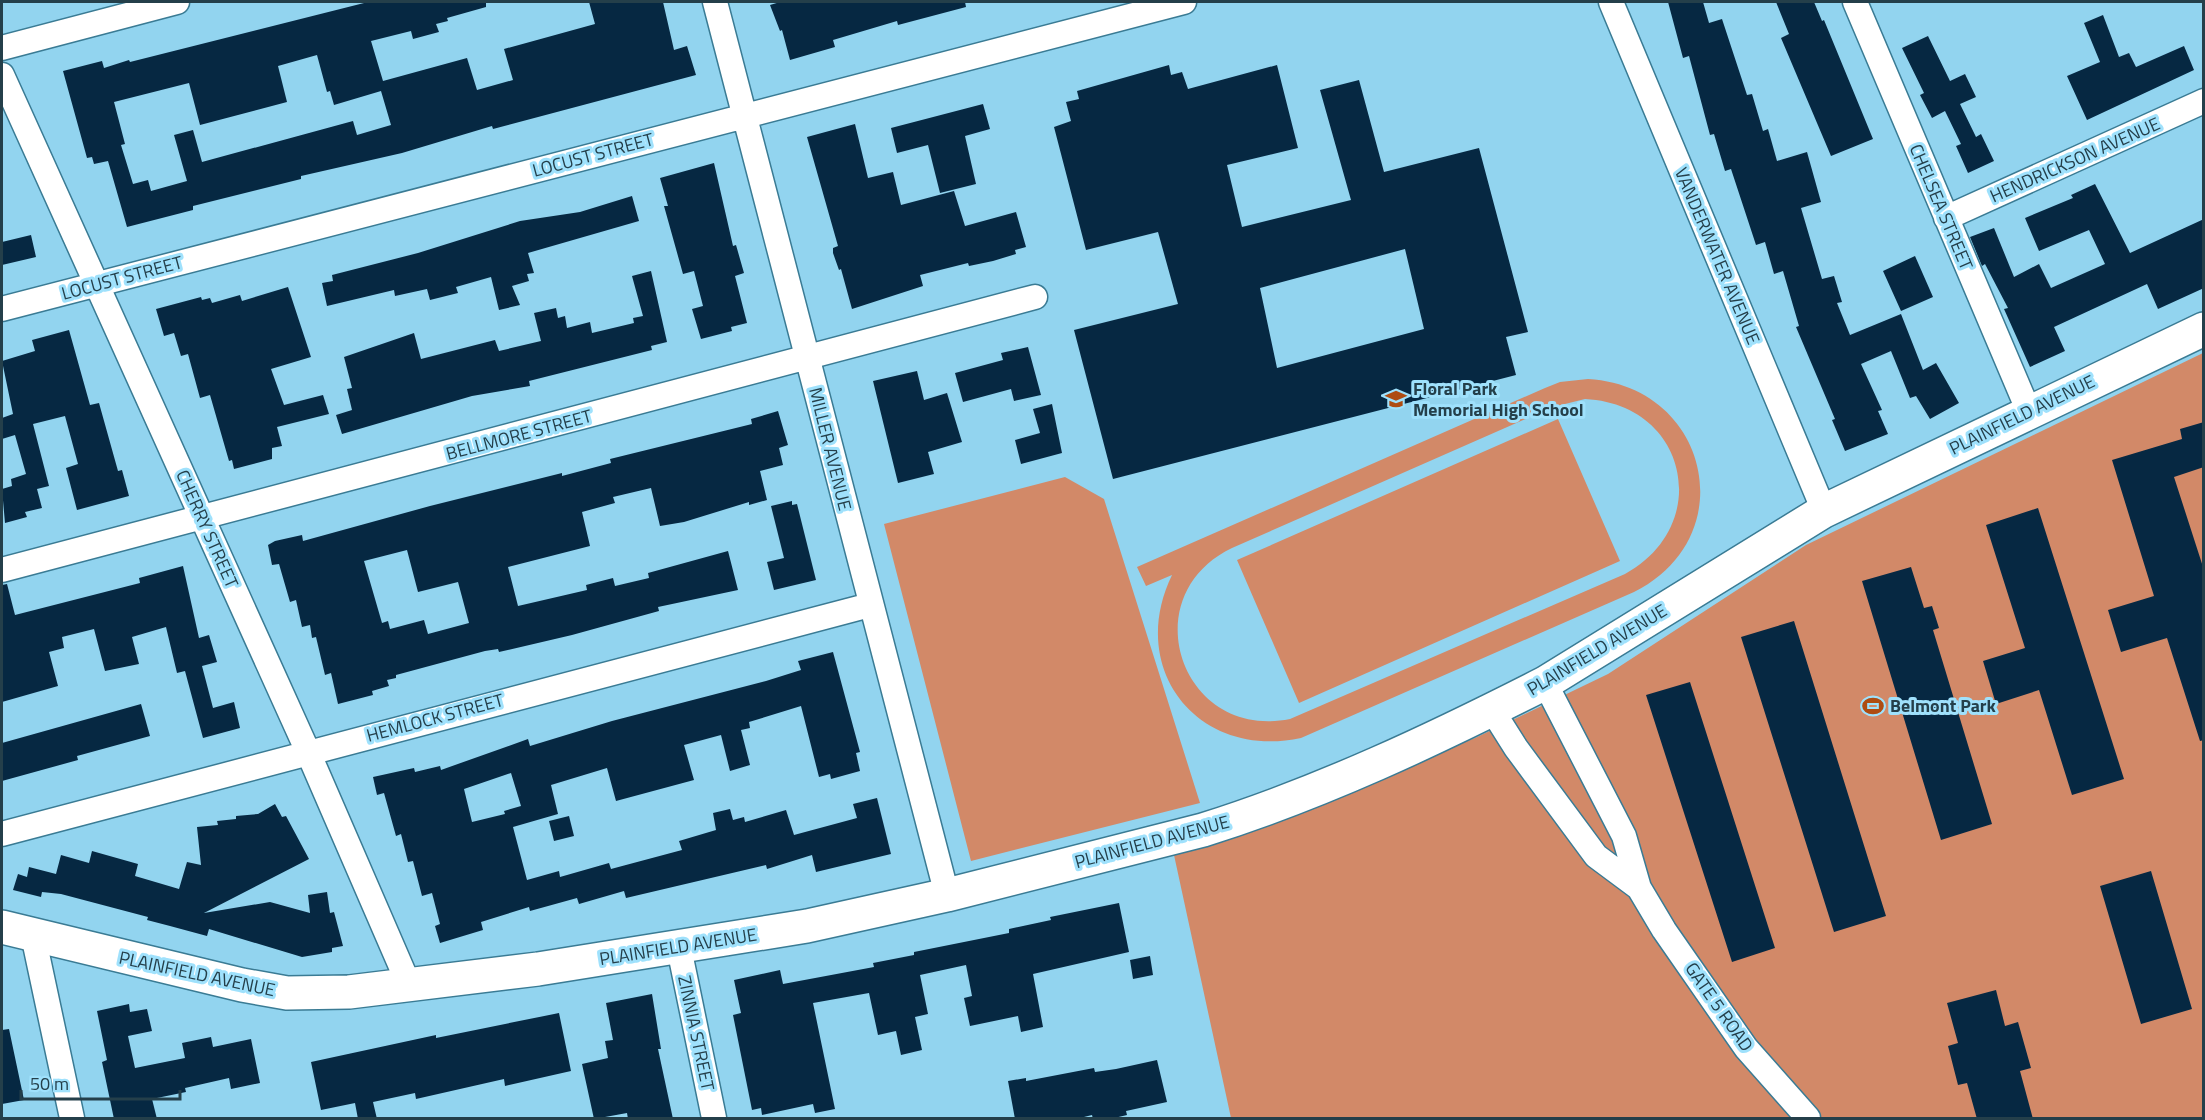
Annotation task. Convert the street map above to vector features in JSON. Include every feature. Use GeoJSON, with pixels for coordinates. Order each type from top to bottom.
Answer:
{"type":"FeatureCollection","features":[{"type":"Feature","properties":{"kind":"main road","name":"PLAINFIELD AVENUE"},"geometry":{"type":"LineString","coordinates":[[2,927],[168,969],[287,993],[322,994],[409,985],[679,948],[807,926],[947,895],[1238,819],[1447,732],[1492,710],[1545,683],[1824,511],[2204,329]]}},
{"type":"Feature","properties":{"kind":"street"},"geometry":{"type":"LineString","coordinates":[[2,48],[177,2]]}},
{"type":"Feature","properties":{"kind":"street","name":"MILLER AVENUE"},"geometry":{"type":"LineString","coordinates":[[715,2],[947,895]]}},
{"type":"Feature","properties":{"kind":"street","name":"LOCUST STREET"},"geometry":{"type":"LineString","coordinates":[[2,309],[1184,2]]}},
{"type":"Feature","properties":{"kind":"street","name":"VANDERWATER AVENUE"},"geometry":{"type":"LineString","coordinates":[[1611,2],[1824,511]]}},
{"type":"Feature","properties":{"kind":"street","name":"CHELSEA STREET"},"geometry":{"type":"LineString","coordinates":[[1856,2],[2029,411]]}},
{"type":"Feature","properties":{"kind":"street","name":"CHERRY STREET"},"geometry":{"type":"LineString","coordinates":[[2,75],[308,752],[409,985]]}},
{"type":"Feature","properties":{"kind":"street","name":"HENDRICKSON AVENUE"},"geometry":{"type":"LineString","coordinates":[[1946,218],[2204,101]]}},
{"type":"Feature","properties":{"kind":"street","name":"BELLMORE STREET"},"geometry":{"type":"LineString","coordinates":[[2,570],[1035,297]]}},
{"type":"Feature","properties":{"kind":"street","name":"HEMLOCK STREET"},"geometry":{"type":"LineString","coordinates":[[2,834],[870,605]]}},
{"type":"Feature","properties":{"kind":"street","name":"GATE 5 ROAD"},"geometry":{"type":"LineString","coordinates":[[1545,683],[1624,836],[1639,888],[1664,930],[1746,1048],[1808,1119]]}},
{"type":"Feature","properties":{"kind":"street","name":"GATE 5 ROAD"},"geometry":{"type":"LineString","coordinates":[[1492,710],[1516,748],[1596,856],[1639,888]]}},
{"type":"Feature","properties":{"kind":"street"},"geometry":{"type":"LineString","coordinates":[[33,935],[72,1119]]}},
{"type":"Feature","properties":{"kind":"street","name":"ZINNIA STREET"},"geometry":{"type":"LineString","coordinates":[[679,948],[714,1119]]}},
{"type":"Feature","properties":{"kind":"shaded area","name":"Belmont Park"},"geometry":{"type":"Polygon","coordinates":[[[2203,353],[2203,1118],[1231,1118],[1174,855],[1270,821],[1475,738],[1608,674],[1806,545],[2203,353]]]}},
{"type":"Feature","properties":{"kind":"shaded area"},"geometry":{"type":"Polygon","coordinates":[[[1588,379],[1629,388],[1662,408],[1685,435],[1698,468],[1700,502],[1690,536],[1669,567],[1634,592],[1301,738],[1264,741],[1231,735],[1203,721],[1181,700],[1166,674],[1158,644],[1160,610],[1172,575],[1146,586],[1137,567],[1560,382],[1588,379]],[[1585,399],[1553,407],[1232,548],[1201,570],[1184,598],[1178,629],[1183,660],[1197,687],[1221,708],[1252,720],[1290,719],[1625,574],[1653,553],[1671,527],[1679,498],[1677,470],[1666,444],[1647,422],[1620,406],[1585,399]]]}},
{"type":"Feature","properties":{"kind":"shaded area"},"geometry":{"type":"Polygon","coordinates":[[[1558,419],[1620,561],[1299,703],[1237,560],[1558,419]]]}},
{"type":"Feature","properties":{"kind":"shaded area"},"geometry":{"type":"Polygon","coordinates":[[[1065,477],[1104,499],[1200,803],[971,861],[884,524],[1065,477]]]}},
{"type":"Feature","properties":{"kind":"building"},"geometry":{"type":"Polygon","coordinates":[[[368,2],[486,2],[486,7],[447,18],[448,21],[436,24],[439,32],[413,39],[411,31],[371,41],[383,81],[467,58],[477,90],[513,80],[504,49],[595,24],[589,2],[663,2],[674,50],[687,46],[696,75],[493,129],[492,126],[402,153],[301,176],[301,179],[193,206],[193,210],[127,227],[108,161],[94,164],[92,157],[87,158],[63,71],[102,61],[104,68],[129,60],[130,62],[368,2]],[[317,55],[278,66],[287,102],[200,125],[189,83],[114,102],[125,144],[121,145],[133,184],[148,180],[151,191],[187,181],[174,135],[193,130],[202,162],[353,121],[357,135],[391,125],[381,91],[334,105],[330,91],[327,92],[317,55]]]}},
{"type":"Feature","properties":{"kind":"building"},"geometry":{"type":"Polygon","coordinates":[[[780,2],[965,2],[966,7],[898,25],[897,21],[833,40],[835,47],[790,60],[782,30],[780,31],[770,5],[780,2]]]}},
{"type":"Feature","properties":{"kind":"building"},"geometry":{"type":"Polygon","coordinates":[[[1668,2],[1703,2],[1709,23],[1722,19],[1747,95],[1752,94],[1763,131],[1768,129],[1777,161],[1807,152],[1821,202],[1801,208],[1822,279],[1834,276],[1842,302],[1837,303],[1850,335],[1901,314],[1923,370],[1936,363],[1959,403],[1930,419],[1916,396],[1910,398],[1891,351],[1861,364],[1882,410],[1878,411],[1888,434],[1845,451],[1832,420],[1835,419],[1796,327],[1799,326],[1783,271],[1774,274],[1765,242],[1756,245],[1731,169],[1725,171],[1714,134],[1710,135],[1689,56],[1683,58],[1668,2]]]}},
{"type":"Feature","properties":{"kind":"building"},"geometry":{"type":"Polygon","coordinates":[[[1776,2],[1814,2],[1822,21],[1824,20],[1873,139],[1831,156],[1781,38],[1789,34],[1776,2]]]}},
{"type":"Feature","properties":{"kind":"building"},"geometry":{"type":"Polygon","coordinates":[[[2103,15],[2119,57],[2129,53],[2136,67],[2184,46],[2194,70],[2087,120],[2067,76],[2100,62],[2084,23],[2103,15]]]}},
{"type":"Feature","properties":{"kind":"building"},"geometry":{"type":"Polygon","coordinates":[[[1928,36],[1950,81],[1965,74],[1976,97],[1960,104],[1976,137],[1981,134],[1994,161],[1968,173],[1956,146],[1961,144],[1945,111],[1932,118],[1920,95],[1924,93],[1902,48],[1928,36]]]}},
{"type":"Feature","properties":{"kind":"building","name":"Floral Park Memorial High School"},"geometry":{"type":"Polygon","coordinates":[[[1169,65],[1171,75],[1182,72],[1188,89],[1277,65],[1298,148],[1227,165],[1242,227],[1351,200],[1320,90],[1359,80],[1384,172],[1479,148],[1528,332],[1506,337],[1516,375],[1113,479],[1074,330],[1178,304],[1158,232],[1086,250],[1054,127],[1071,121],[1066,102],[1079,99],[1077,91],[1169,65]],[[1405,249],[1260,288],[1277,368],[1424,329],[1405,249]]]}},
{"type":"Feature","properties":{"kind":"building"},"geometry":{"type":"Polygon","coordinates":[[[983,104],[990,129],[965,136],[976,184],[940,193],[928,145],[897,153],[891,128],[983,104]]]}},
{"type":"Feature","properties":{"kind":"building"},"geometry":{"type":"Polygon","coordinates":[[[855,124],[868,178],[893,172],[901,205],[954,191],[965,226],[1016,212],[1026,247],[1015,250],[1016,254],[993,261],[969,266],[968,263],[920,275],[923,286],[852,309],[841,269],[839,270],[833,253],[833,248],[838,246],[807,137],[855,124]]]}},
{"type":"Feature","properties":{"kind":"building"},"geometry":{"type":"Polygon","coordinates":[[[714,163],[733,246],[736,245],[744,273],[735,276],[747,323],[731,327],[732,331],[701,339],[692,309],[703,306],[694,271],[683,274],[664,206],[668,206],[660,178],[714,163]]]}},
{"type":"Feature","properties":{"kind":"building"},"geometry":{"type":"Polygon","coordinates":[[[2095,184],[2130,253],[2204,219],[2204,288],[2158,309],[2147,284],[2054,327],[2065,351],[2030,367],[2004,309],[2008,308],[1985,264],[1982,266],[1970,237],[1994,228],[2014,277],[2039,264],[2051,288],[2105,264],[2089,230],[2039,251],[2025,218],[2073,198],[2071,195],[2095,184]]]}},
{"type":"Feature","properties":{"kind":"building"},"geometry":{"type":"Polygon","coordinates":[[[632,196],[639,221],[528,253],[534,273],[527,274],[529,281],[512,286],[520,305],[499,310],[491,277],[456,287],[458,293],[430,300],[427,289],[395,296],[394,290],[327,306],[322,283],[333,281],[332,275],[418,253],[520,221],[580,212],[632,196]]]}},
{"type":"Feature","properties":{"kind":"building"},"geometry":{"type":"Polygon","coordinates":[[[31,235],[36,257],[2,265],[2,242],[31,235]]]}},
{"type":"Feature","properties":{"kind":"building"},"geometry":{"type":"Polygon","coordinates":[[[1915,256],[1933,297],[1901,311],[1883,271],[1915,256]]]}},
{"type":"Feature","properties":{"kind":"building"},"geometry":{"type":"Polygon","coordinates":[[[651,271],[667,342],[651,346],[652,350],[529,381],[530,386],[472,396],[342,434],[336,415],[352,410],[347,389],[352,388],[344,357],[414,333],[421,359],[495,340],[499,351],[541,341],[534,313],[556,308],[558,318],[565,316],[567,328],[590,322],[592,333],[634,323],[633,318],[643,316],[632,276],[651,271]]]}},
{"type":"Feature","properties":{"kind":"building"},"geometry":{"type":"Polygon","coordinates":[[[288,287],[311,357],[271,369],[284,405],[323,395],[329,414],[277,427],[282,446],[272,448],[272,459],[234,469],[232,460],[229,461],[210,395],[200,398],[188,354],[181,356],[174,333],[164,336],[156,309],[201,297],[202,300],[210,298],[212,303],[240,295],[242,301],[288,287]]]}},
{"type":"Feature","properties":{"kind":"building"},"geometry":{"type":"Polygon","coordinates":[[[69,330],[90,405],[99,403],[118,471],[122,470],[129,496],[77,510],[66,468],[78,464],[65,416],[33,424],[49,486],[37,489],[42,508],[25,512],[27,517],[5,523],[2,489],[12,486],[11,479],[26,474],[15,435],[2,439],[2,418],[13,414],[2,361],[35,351],[32,340],[69,330]]]}},
{"type":"Feature","properties":{"kind":"building"},"geometry":{"type":"Polygon","coordinates":[[[1028,347],[1041,395],[1014,401],[1011,389],[963,402],[955,373],[1003,360],[1001,353],[1028,347]]]}},
{"type":"Feature","properties":{"kind":"building"},"geometry":{"type":"Polygon","coordinates":[[[917,371],[924,400],[947,393],[962,442],[928,452],[934,474],[898,483],[873,381],[917,371]]]}},
{"type":"Feature","properties":{"kind":"building"},"geometry":{"type":"Polygon","coordinates":[[[1052,404],[1062,453],[1021,464],[1015,440],[1040,433],[1033,409],[1052,404]]]}},
{"type":"Feature","properties":{"kind":"building"},"geometry":{"type":"Polygon","coordinates":[[[778,411],[788,445],[779,448],[783,465],[760,471],[767,500],[749,505],[749,502],[684,522],[660,526],[651,488],[613,497],[615,503],[582,512],[590,546],[508,567],[518,606],[587,590],[586,585],[613,578],[615,586],[649,578],[648,573],[728,551],[738,590],[658,607],[659,611],[572,635],[499,652],[498,649],[485,651],[396,675],[396,678],[387,680],[389,686],[372,691],[373,695],[338,704],[331,673],[325,675],[316,637],[312,638],[310,625],[302,627],[296,600],[290,602],[279,564],[272,565],[268,545],[275,541],[302,535],[303,541],[430,506],[562,473],[562,476],[611,463],[610,459],[752,424],[751,419],[778,411]],[[407,550],[364,561],[382,623],[388,621],[390,629],[424,620],[428,634],[469,623],[458,582],[418,592],[407,550]]]}},
{"type":"Feature","properties":{"kind":"building"},"geometry":{"type":"Polygon","coordinates":[[[2204,422],[2204,467],[2174,477],[2204,570],[2204,740],[2200,741],[2167,638],[2121,652],[2108,610],[2154,596],[2112,460],[2182,439],[2180,429],[2204,422]]]}},
{"type":"Feature","properties":{"kind":"building"},"geometry":{"type":"Polygon","coordinates":[[[792,501],[792,505],[797,504],[816,580],[774,590],[767,562],[784,558],[771,506],[792,501]]]}},
{"type":"Feature","properties":{"kind":"building"},"geometry":{"type":"Polygon","coordinates":[[[2038,508],[2124,779],[2072,795],[2039,690],[1996,704],[1983,661],[2025,648],[1986,525],[2038,508]]]}},
{"type":"Feature","properties":{"kind":"building"},"geometry":{"type":"Polygon","coordinates":[[[183,566],[199,638],[209,635],[217,662],[202,666],[213,708],[234,702],[240,728],[203,738],[185,671],[177,673],[166,627],[132,637],[139,664],[105,671],[94,629],[62,637],[64,648],[49,652],[58,686],[2,702],[2,585],[7,584],[15,615],[140,583],[139,578],[183,566]]]}},
{"type":"Feature","properties":{"kind":"building"},"geometry":{"type":"Polygon","coordinates":[[[1911,567],[1924,608],[1932,606],[1939,628],[1933,630],[1992,824],[1941,840],[1862,581],[1911,567]]]}},
{"type":"Feature","properties":{"kind":"building"},"geometry":{"type":"Polygon","coordinates":[[[1794,621],[1886,916],[1834,932],[1741,637],[1794,621]]]}},
{"type":"Feature","properties":{"kind":"building"},"geometry":{"type":"Polygon","coordinates":[[[833,652],[860,752],[856,753],[860,771],[831,779],[830,774],[819,777],[801,706],[749,722],[750,728],[741,730],[750,765],[730,771],[721,735],[684,745],[694,780],[616,801],[607,768],[551,785],[558,814],[513,827],[527,880],[559,871],[560,877],[609,863],[611,869],[682,850],[679,841],[716,830],[713,813],[730,809],[733,820],[744,817],[745,822],[786,810],[794,835],[857,818],[853,804],[877,798],[891,854],[816,872],[812,855],[767,869],[766,865],[626,898],[624,891],[579,904],[577,898],[530,911],[529,907],[481,922],[483,930],[440,943],[435,926],[440,924],[432,893],[422,896],[413,861],[408,862],[401,834],[396,836],[384,793],[377,795],[373,777],[414,768],[415,772],[440,766],[441,770],[528,739],[530,746],[612,721],[801,670],[798,661],[833,652]],[[511,773],[464,789],[472,822],[505,814],[504,811],[521,806],[511,773]]]}},
{"type":"Feature","properties":{"kind":"building"},"geometry":{"type":"Polygon","coordinates":[[[1690,682],[1775,948],[1732,962],[1646,695],[1690,682]]]}},
{"type":"Feature","properties":{"kind":"building"},"geometry":{"type":"Polygon","coordinates":[[[141,704],[150,736],[77,756],[78,760],[2,781],[2,743],[141,704]]]}},
{"type":"Feature","properties":{"kind":"building"},"geometry":{"type":"Polygon","coordinates":[[[275,804],[282,817],[286,816],[309,859],[204,913],[270,902],[310,913],[308,895],[327,892],[330,913],[334,912],[343,946],[332,948],[332,952],[302,957],[209,929],[207,936],[147,920],[148,917],[61,894],[42,892],[41,897],[13,890],[18,874],[27,877],[29,867],[56,874],[61,855],[89,863],[92,851],[138,864],[135,876],[179,889],[187,862],[201,865],[197,827],[218,825],[217,821],[236,819],[236,816],[258,814],[275,804]]]}},
{"type":"Feature","properties":{"kind":"building"},"geometry":{"type":"Polygon","coordinates":[[[569,816],[574,836],[554,841],[549,821],[569,816]]]}},
{"type":"Feature","properties":{"kind":"building"},"geometry":{"type":"Polygon","coordinates":[[[2151,871],[2192,1009],[2141,1024],[2100,886],[2151,871]]]}},
{"type":"Feature","properties":{"kind":"building"},"geometry":{"type":"Polygon","coordinates":[[[1119,903],[1129,952],[1033,974],[1043,1027],[1021,1032],[1018,1016],[970,1026],[964,998],[972,996],[966,965],[920,975],[928,1014],[915,1017],[922,1050],[901,1055],[896,1031],[878,1035],[869,993],[813,1003],[835,1109],[815,1113],[813,1104],[762,1115],[761,1108],[752,1110],[733,1015],[741,1013],[734,980],[780,970],[783,984],[874,967],[873,963],[914,955],[914,952],[1009,933],[1009,929],[1051,920],[1050,917],[1119,903]]]}},
{"type":"Feature","properties":{"kind":"building"},"geometry":{"type":"Polygon","coordinates":[[[1150,956],[1153,975],[1133,979],[1130,960],[1150,956]]]}},
{"type":"Feature","properties":{"kind":"building"},"geometry":{"type":"Polygon","coordinates":[[[1996,990],[2005,1026],[2018,1022],[2031,1068],[2020,1071],[2033,1119],[1977,1119],[1967,1083],[1958,1085],[1948,1046],[1958,1043],[1947,1003],[1996,990]]]}},
{"type":"Feature","properties":{"kind":"building"},"geometry":{"type":"Polygon","coordinates":[[[652,994],[661,1049],[658,1049],[673,1119],[628,1119],[627,1113],[594,1119],[582,1064],[608,1058],[605,1041],[613,1040],[606,1003],[652,994]]]}},
{"type":"Feature","properties":{"kind":"building"},"geometry":{"type":"Polygon","coordinates":[[[129,1004],[130,1012],[147,1009],[152,1031],[128,1036],[135,1068],[185,1058],[182,1043],[211,1037],[213,1047],[251,1039],[260,1083],[231,1089],[229,1078],[185,1088],[186,1092],[152,1099],[157,1119],[114,1119],[102,1062],[107,1060],[97,1011],[129,1004]]]}},
{"type":"Feature","properties":{"kind":"building"},"geometry":{"type":"Polygon","coordinates":[[[559,1013],[571,1071],[505,1086],[504,1079],[416,1099],[415,1093],[373,1102],[377,1119],[358,1119],[355,1103],[321,1110],[311,1062],[436,1035],[436,1038],[559,1013]]]}},
{"type":"Feature","properties":{"kind":"building"},"geometry":{"type":"Polygon","coordinates":[[[9,1029],[24,1100],[2,1104],[2,1030],[9,1029]]]}},
{"type":"Feature","properties":{"kind":"building"},"geometry":{"type":"Polygon","coordinates":[[[1157,1060],[1167,1102],[1126,1111],[1127,1115],[1110,1119],[1093,1119],[1092,1115],[1076,1119],[1015,1119],[1008,1081],[1026,1078],[1026,1081],[1094,1068],[1095,1072],[1157,1060]]]}},
{"type":"Feature","properties":{"kind":"place","name":"Floral Park Memorial High School"},"geometry":{"type":"Point","coordinates":[1396,399]}},
{"type":"Feature","properties":{"kind":"place","name":"Belmont Park"},"geometry":{"type":"Point","coordinates":[1873,706]}}]}
